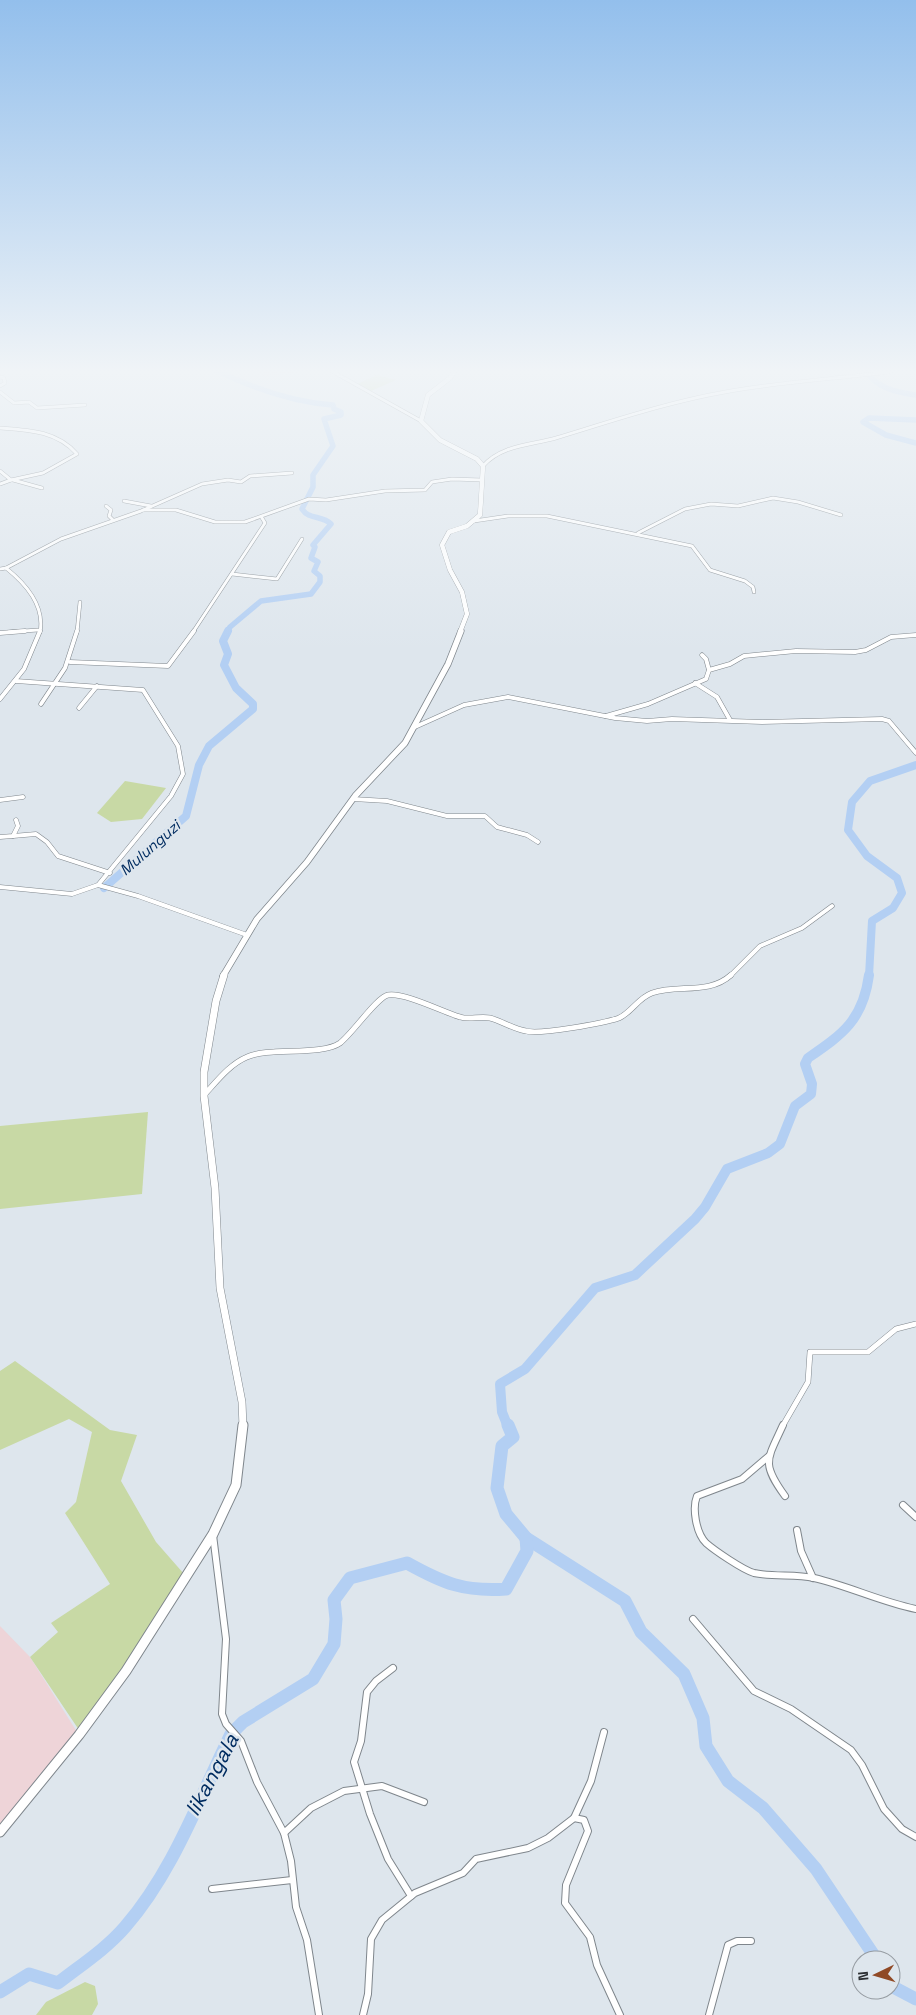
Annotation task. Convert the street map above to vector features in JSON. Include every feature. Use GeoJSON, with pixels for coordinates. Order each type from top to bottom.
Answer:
{"type":"FeatureCollection","features":[{"type":"Feature","properties":{"kind":"street"},"geometry":{"type":"LineString","coordinates":[[0,484],[43,473],[61,463]]}},
{"type":"Feature","properties":{"kind":"street"},"geometry":{"type":"LineString","coordinates":[[480,463],[483,466]]}},
{"type":"Feature","properties":{"kind":"street"},"geometry":{"type":"LineString","coordinates":[[474,521],[481,511],[483,466],[486,463]]}},
{"type":"Feature","properties":{"kind":"street"},"geometry":{"type":"LineString","coordinates":[[0,470],[11,480],[42,488]]}},
{"type":"Feature","properties":{"kind":"street"},"geometry":{"type":"LineString","coordinates":[[0,569],[6,568],[60,540],[142,510],[210,481],[231,479],[242,482],[250,476],[292,473]]}},
{"type":"Feature","properties":{"kind":"street"},"geometry":{"type":"LineString","coordinates":[[142,510],[176,510],[206,520],[225,523],[262,518],[293,503],[309,499],[326,500],[385,490],[425,490],[432,482],[444,480],[482,480]]}},
{"type":"Feature","properties":{"kind":"street"},"geometry":{"type":"LineString","coordinates":[[637,533],[683,509],[708,504],[734,506],[773,498],[801,502],[841,515]]}},
{"type":"Feature","properties":{"kind":"street"},"geometry":{"type":"LineString","coordinates":[[124,501],[151,506]]}},
{"type":"Feature","properties":{"kind":"street"},"geometry":{"type":"LineString","coordinates":[[106,506],[111,510],[109,516],[113,520]]}},
{"type":"Feature","properties":{"kind":"street"},"geometry":{"type":"LineString","coordinates":[[0,1832],[79,1735],[126,1671],[213,1534],[236,1485],[243,1434],[239,1383],[220,1288],[215,1188],[204,1096],[204,1072],[222,978],[247,935],[269,903],[296,876],[353,799],[402,747],[415,727],[428,698],[451,658],[467,616],[462,592],[445,556],[443,543],[448,532],[474,521],[508,516],[547,516],[637,533],[692,546],[710,570],[745,581],[753,587],[754,592]]}},
{"type":"Feature","properties":{"kind":"street"},"geometry":{"type":"LineString","coordinates":[[70,662],[168,666],[208,612],[218,592],[263,527],[265,523],[262,518]]}},
{"type":"Feature","properties":{"kind":"street"},"geometry":{"type":"LineString","coordinates":[[232,574],[277,579],[302,539]]}},
{"type":"Feature","properties":{"kind":"street"},"geometry":{"type":"LineString","coordinates":[[0,699],[16,681],[29,661],[38,630],[40,615],[37,604],[6,568]]}},
{"type":"Feature","properties":{"kind":"street"},"geometry":{"type":"LineString","coordinates":[[41,704],[70,662],[79,619],[80,602]]}},
{"type":"Feature","properties":{"kind":"street"},"geometry":{"type":"LineString","coordinates":[[0,633],[38,630]]}},
{"type":"Feature","properties":{"kind":"street"},"geometry":{"type":"LineString","coordinates":[[709,670],[730,664],[744,656],[796,651],[855,652],[866,650],[891,637],[916,635]]}},
{"type":"Feature","properties":{"kind":"street"},"geometry":{"type":"LineString","coordinates":[[605,716],[648,704],[707,679],[709,670],[706,659],[702,655]]}},
{"type":"Feature","properties":{"kind":"street"},"geometry":{"type":"LineString","coordinates":[[0,887],[28,888],[50,893],[72,894],[98,885],[110,873],[147,823],[171,796],[183,773],[177,745],[162,723],[145,691],[16,681]]}},
{"type":"Feature","properties":{"kind":"street"},"geometry":{"type":"LineString","coordinates":[[695,683],[706,688],[721,700],[730,720]]}},
{"type":"Feature","properties":{"kind":"street"},"geometry":{"type":"LineString","coordinates":[[79,708],[97,686]]}},
{"type":"Feature","properties":{"kind":"street"},"geometry":{"type":"LineString","coordinates":[[415,727],[464,705],[504,697],[605,716],[647,721],[672,719],[762,722],[886,720],[916,753]]}},
{"type":"Feature","properties":{"kind":"street"},"geometry":{"type":"LineString","coordinates":[[0,800],[23,797]]}},
{"type":"Feature","properties":{"kind":"street"},"geometry":{"type":"LineString","coordinates":[[353,799],[387,800],[447,816],[485,816],[497,827],[527,835],[538,842]]}},
{"type":"Feature","properties":{"kind":"street"},"geometry":{"type":"LineString","coordinates":[[13,836],[18,826],[16,820]]}},
{"type":"Feature","properties":{"kind":"street"},"geometry":{"type":"LineString","coordinates":[[0,837],[36,834],[58,856],[110,873]]}},
{"type":"Feature","properties":{"kind":"street"},"geometry":{"type":"LineString","coordinates":[[98,885],[138,896],[247,935]]}},
{"type":"Feature","properties":{"kind":"street"},"geometry":{"type":"LineString","coordinates":[[204,1096],[223,1074],[248,1056],[325,1048],[339,1044],[362,1022],[377,1001],[388,995],[407,998],[462,1018],[494,1020],[526,1032],[547,1031],[616,1018],[627,1014],[640,1000],[652,993],[707,987],[726,980],[760,946],[802,928],[832,906]]}},
{"type":"Feature","properties":{"kind":"street"},"geometry":{"type":"LineString","coordinates":[[785,1496],[771,1478],[768,1464],[769,1456],[786,1418],[808,1382],[810,1351],[868,1352],[900,1327],[916,1324]]}},
{"type":"Feature","properties":{"kind":"street"},"geometry":{"type":"LineString","coordinates":[[769,1456],[742,1479],[697,1496],[694,1503],[698,1527],[709,1545],[751,1572],[813,1578],[872,1595],[892,1604],[916,1609]]}},
{"type":"Feature","properties":{"kind":"street"},"geometry":{"type":"LineString","coordinates":[[903,1505],[916,1517]]}},
{"type":"Feature","properties":{"kind":"street"},"geometry":{"type":"LineString","coordinates":[[797,1530],[801,1551],[813,1578]]}},
{"type":"Feature","properties":{"kind":"street"},"geometry":{"type":"LineString","coordinates":[[213,1534],[226,1639],[222,1714],[224,1720],[244,1746],[256,1782],[284,1833],[291,1861],[296,1907],[309,1948],[319,2015]]}},
{"type":"Feature","properties":{"kind":"street"},"geometry":{"type":"LineString","coordinates":[[693,1619],[754,1691],[791,1709],[851,1750],[862,1765],[884,1809],[902,1829],[916,1837]]}},
{"type":"Feature","properties":{"kind":"street"},"geometry":{"type":"LineString","coordinates":[[393,1668],[367,1692],[361,1741],[354,1762],[361,1788],[388,1859],[412,1896]]}},
{"type":"Feature","properties":{"kind":"street"},"geometry":{"type":"LineString","coordinates":[[364,2014],[368,1994],[370,1947],[375,1928],[412,1896],[463,1873],[479,1858],[521,1851],[548,1838],[574,1818],[591,1781],[604,1732]]}},
{"type":"Feature","properties":{"kind":"street"},"geometry":{"type":"LineString","coordinates":[[284,1833],[319,1803],[341,1791],[382,1786],[424,1802]]}},
{"type":"Feature","properties":{"kind":"street"},"geometry":{"type":"LineString","coordinates":[[574,1818],[584,1820],[588,1831],[566,1885],[566,1908],[590,1937],[597,1965],[620,2015]]}},
{"type":"Feature","properties":{"kind":"street"},"geometry":{"type":"LineString","coordinates":[[212,1889],[292,1880]]}},
{"type":"Feature","properties":{"kind":"street"},"geometry":{"type":"LineString","coordinates":[[709,2015],[728,1946],[737,1941],[751,1940]]}},
{"type":"Feature","properties":{"kind":"shaded area"},"geometry":{"type":"Polygon","coordinates":[[[0,1626],[30,1657],[77,1732],[0,1832],[0,1626]]]}},
{"type":"Feature","properties":{"kind":"green space"},"geometry":{"type":"Polygon","coordinates":[[[125,781],[166,788],[142,819],[111,822],[97,813],[125,781]]]}},
{"type":"Feature","properties":{"kind":"green space"},"geometry":{"type":"Polygon","coordinates":[[[148,1112],[142,1194],[0,1209],[0,1126],[148,1112]]]}},
{"type":"Feature","properties":{"kind":"green space"},"geometry":{"type":"Polygon","coordinates":[[[15,1361],[110,1430],[137,1435],[121,1481],[156,1542],[184,1574],[124,1671],[79,1730],[30,1657],[58,1632],[51,1623],[110,1584],[65,1513],[76,1502],[92,1432],[69,1419],[0,1450],[0,1371],[15,1361]]]}},
{"type":"Feature","properties":{"kind":"green space"},"geometry":{"type":"Polygon","coordinates":[[[85,1982],[95,1986],[98,2004],[92,2015],[36,2015],[46,2002],[85,1982]]]}},
{"type":"Feature","properties":{"kind":"waterway","name":"Mulunguzi"},"geometry":{"type":"LineString","coordinates":[[227,632],[230,627],[261,601],[311,594],[320,582],[320,576],[314,571],[318,562],[311,558],[315,547],[313,545],[331,524],[324,519],[308,515],[302,509],[313,487],[313,475],[321,463]]}},
{"type":"Feature","properties":{"kind":"waterway","name":"Mulunguzi"},"geometry":{"type":"LineString","coordinates":[[104,888],[186,816],[199,765],[209,746],[253,709],[253,704],[236,688],[224,665],[228,654],[223,641],[228,631]]}},
{"type":"Feature","properties":{"kind":"waterway"},"geometry":{"type":"LineString","coordinates":[[869,976],[872,921],[893,908],[902,893],[897,878],[867,856],[848,830],[852,802],[870,781],[916,765]]}},
{"type":"Feature","properties":{"kind":"waterway"},"geometry":{"type":"LineString","coordinates":[[508,1427],[502,1412],[500,1384],[525,1369],[595,1288],[635,1275],[695,1219],[705,1207],[727,1169],[768,1153],[780,1144],[795,1106],[811,1094],[812,1084],[805,1064],[808,1058],[841,1033],[856,1015],[862,1004],[869,975]]}},
{"type":"Feature","properties":{"kind":"waterway"},"geometry":{"type":"LineString","coordinates":[[508,1425],[513,1437],[502,1446],[497,1488],[506,1514],[526,1538]]}},
{"type":"Feature","properties":{"kind":"waterway","name":"likangala"},"geometry":{"type":"LineString","coordinates":[[0,1992],[29,1974],[58,1983],[102,1950],[125,1927],[142,1906],[171,1859],[231,1734],[243,1722],[313,1679],[334,1644],[336,1619],[334,1600],[350,1578],[407,1563],[454,1585],[478,1589],[506,1589],[527,1551],[526,1538]]}},
{"type":"Feature","properties":{"kind":"waterway"},"geometry":{"type":"LineString","coordinates":[[526,1538],[625,1601],[641,1632],[684,1674],[703,1718],[706,1746],[728,1781],[763,1808],[816,1869],[870,1950]]}},
{"type":"Feature","properties":{"kind":"waterway"},"geometry":{"type":"LineString","coordinates":[[901,1991],[916,1999]]}}]}
